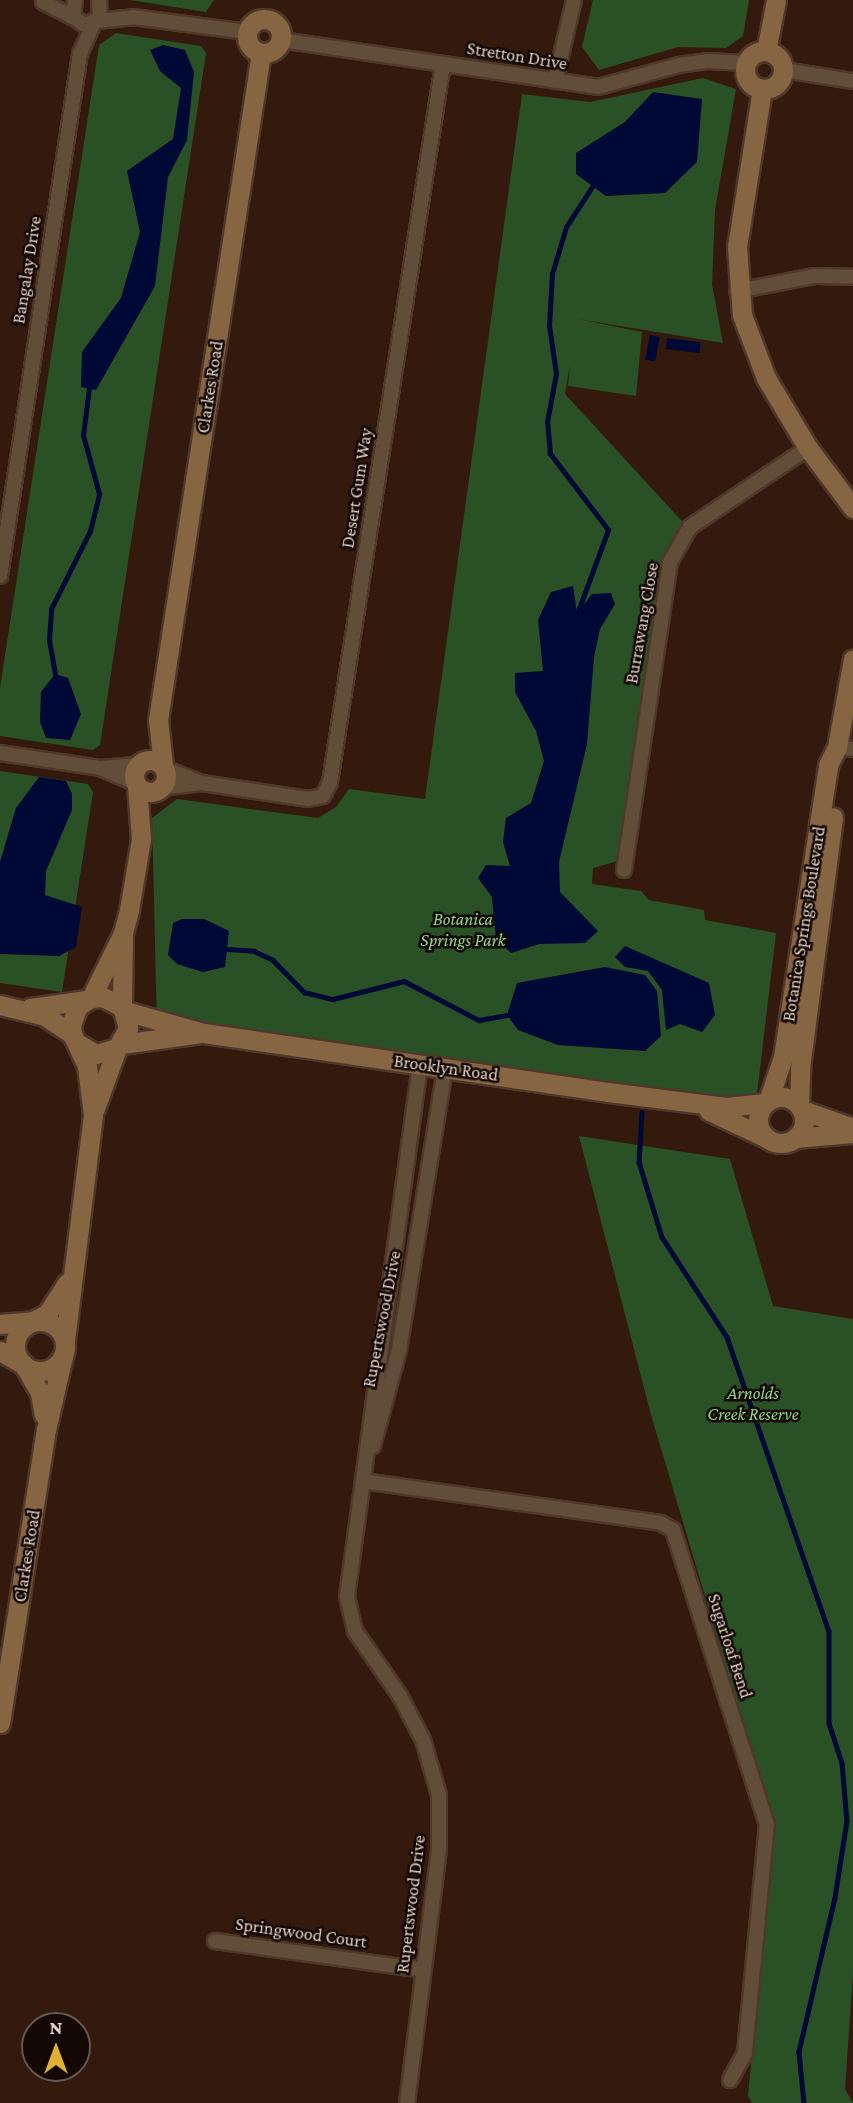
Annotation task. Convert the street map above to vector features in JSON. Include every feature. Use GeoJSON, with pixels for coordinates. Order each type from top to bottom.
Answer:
{"type":"FeatureCollection","features":[{"type":"Feature","properties":{"kind":"street","name":"Bangalay Drive"},"geometry":{"type":"LineString","coordinates":[[75,0],[80,54]]}},
{"type":"Feature","properties":{"kind":"street"},"geometry":{"type":"LineString","coordinates":[[555,81],[574,0]]}},
{"type":"Feature","properties":{"kind":"street"},"geometry":{"type":"LineString","coordinates":[[766,51],[776,0]]}},
{"type":"Feature","properties":{"kind":"street"},"geometry":{"type":"LineString","coordinates":[[44,1],[75,19],[95,22],[133,17],[247,32]]}},
{"type":"Feature","properties":{"kind":"street","name":"Bangalay Drive"},"geometry":{"type":"LineString","coordinates":[[0,576],[80,54],[95,22],[100,1]]}},
{"type":"Feature","properties":{"kind":"street"},"geometry":{"type":"LineString","coordinates":[[100,1],[133,17]]}},
{"type":"Feature","properties":{"kind":"street"},"geometry":{"type":"LineString","coordinates":[[269,10],[280,30],[281,40],[271,52],[261,53],[251,48],[247,32],[269,10]]}},
{"type":"Feature","properties":{"kind":"street","name":"Stretton Drive"},"geometry":{"type":"LineString","coordinates":[[281,40],[598,87],[688,64],[747,63]]}},
{"type":"Feature","properties":{"kind":"street"},"geometry":{"type":"LineString","coordinates":[[766,51],[778,57],[783,70],[779,82],[762,89],[747,78],[747,63],[755,53],[766,51]]}},
{"type":"Feature","properties":{"kind":"street","name":"Clarkes Road"},"geometry":{"type":"LineString","coordinates":[[141,839],[138,774],[158,720],[261,53]]}},
{"type":"Feature","properties":{"kind":"street","name":"Desert Gum Way"},"geometry":{"type":"LineString","coordinates":[[163,766],[202,783],[308,799],[323,796],[330,782],[443,64]]}},
{"type":"Feature","properties":{"kind":"street"},"geometry":{"type":"LineString","coordinates":[[783,70],[853,81]]}},
{"type":"Feature","properties":{"kind":"street"},"geometry":{"type":"LineString","coordinates":[[762,89],[737,247],[737,291],[746,333],[765,378],[808,448],[853,506]]}},
{"type":"Feature","properties":{"kind":"street"},"geometry":{"type":"LineString","coordinates":[[737,291],[814,276],[853,278]]}},
{"type":"Feature","properties":{"kind":"street","name":"Burrawang Close"},"geometry":{"type":"LineString","coordinates":[[624,870],[670,562],[690,527],[808,448]]}},
{"type":"Feature","properties":{"kind":"street","name":"Botanica Springs Boulevard"},"geometry":{"type":"LineString","coordinates":[[801,1107],[801,1055],[840,767],[845,748],[853,659]]}},
{"type":"Feature","properties":{"kind":"street","name":"Clarkes Road"},"geometry":{"type":"LineString","coordinates":[[123,1009],[123,933],[141,839],[166,776],[158,720]]}},
{"type":"Feature","properties":{"kind":"street","name":"Botanica Springs Boulevard"},"geometry":{"type":"LineString","coordinates":[[766,1102],[783,1057],[828,765],[845,748]]}},
{"type":"Feature","properties":{"kind":"street"},"geometry":{"type":"LineString","coordinates":[[0,753],[138,774],[159,789]]}},
{"type":"Feature","properties":{"kind":"street"},"geometry":{"type":"LineString","coordinates":[[138,774],[149,760],[163,766]]}},
{"type":"Feature","properties":{"kind":"street","name":"Desert Gum Way"},"geometry":{"type":"LineString","coordinates":[[159,789],[202,783]]}},
{"type":"Feature","properties":{"kind":"street","name":"Clarkes Road"},"geometry":{"type":"LineString","coordinates":[[88,999],[123,933]]}},
{"type":"Feature","properties":{"kind":"street"},"geometry":{"type":"LineString","coordinates":[[0,1005],[22,1008],[58,1022],[96,1054],[119,1046],[128,1028],[123,1009],[113,1000],[88,999],[22,1008]]}},
{"type":"Feature","properties":{"kind":"street"},"geometry":{"type":"LineString","coordinates":[[75,1039],[73,1015],[88,999]]}},
{"type":"Feature","properties":{"kind":"street","name":"Brooklyn Road"},"geometry":{"type":"LineString","coordinates":[[123,1009],[204,1033],[689,1104],[745,1107],[766,1102]]}},
{"type":"Feature","properties":{"kind":"street","name":"Brooklyn Road"},"geometry":{"type":"LineString","coordinates":[[119,1046],[204,1033]]}},
{"type":"Feature","properties":{"kind":"street","name":"Clarkes Road"},"geometry":{"type":"LineString","coordinates":[[75,1039],[87,1066],[93,1115]]}},
{"type":"Feature","properties":{"kind":"street","name":"Clarkes Road"},"geometry":{"type":"LineString","coordinates":[[0,1723],[46,1430],[64,1348],[93,1115],[119,1046]]}},
{"type":"Feature","properties":{"kind":"street","name":"Rupertswood Drive"},"geometry":{"type":"LineString","coordinates":[[407,2103],[439,1849],[439,1795],[423,1740],[352,1619],[347,1596],[420,1065]]}},
{"type":"Feature","properties":{"kind":"street","name":"Rupertswood Drive"},"geometry":{"type":"LineString","coordinates":[[363,1481],[399,1350],[445,1068]]}},
{"type":"Feature","properties":{"kind":"street"},"geometry":{"type":"LineString","coordinates":[[781,1097],[853,1130],[794,1138],[782,1143],[769,1139],[758,1122],[766,1102],[781,1097]]}},
{"type":"Feature","properties":{"kind":"street","name":"Brooklyn Road"},"geometry":{"type":"LineString","coordinates":[[689,1104],[742,1123],[769,1139]]}},
{"type":"Feature","properties":{"kind":"street"},"geometry":{"type":"LineString","coordinates":[[794,1138],[803,1128],[801,1107]]}},
{"type":"Feature","properties":{"kind":"street","name":"Rupertswood Drive"},"geometry":{"type":"LineString","coordinates":[[395,1242],[415,1245]]}},
{"type":"Feature","properties":{"kind":"street","name":"Clarkes Road"},"geometry":{"type":"LineString","coordinates":[[46,1430],[40,1393],[16,1356],[16,1338],[33,1321],[47,1314],[72,1273]]}},
{"type":"Feature","properties":{"kind":"street"},"geometry":{"type":"LineString","coordinates":[[0,1324],[33,1321],[53,1324],[64,1348],[44,1371],[24,1365],[0,1351]]}},
{"type":"Feature","properties":{"kind":"street","name":"Sugarloaf Bend"},"geometry":{"type":"LineString","coordinates":[[363,1481],[660,1523],[673,1530],[767,1824],[745,2053],[730,2080]]}},
{"type":"Feature","properties":{"kind":"street","name":"Springwood Court"},"geometry":{"type":"LineString","coordinates":[[215,1941],[423,1970]]}},
{"type":"Feature","properties":{"kind":"green space"},"geometry":{"type":"Polygon","coordinates":[[[130,0],[214,0],[206,12],[130,0]]]}},
{"type":"Feature","properties":{"kind":"green space"},"geometry":{"type":"Polygon","coordinates":[[[593,0],[749,0],[743,36],[726,48],[678,47],[599,70],[582,47],[593,0]]]}},
{"type":"Feature","properties":{"kind":"green space"},"geometry":{"type":"Polygon","coordinates":[[[116,33],[201,46],[206,53],[100,745],[93,750],[0,736],[0,688],[99,45],[116,33]]]}},
{"type":"Feature","properties":{"kind":"green space","name":"Botanica Springs Park"},"geometry":{"type":"Polygon","coordinates":[[[703,78],[736,89],[715,210],[712,285],[723,343],[578,319],[642,332],[636,396],[568,386],[570,365],[565,394],[690,530],[664,561],[618,861],[593,868],[592,884],[641,891],[649,900],[704,910],[705,920],[776,933],[757,1094],[736,1106],[157,1024],[152,818],[177,799],[318,818],[336,807],[349,789],[425,799],[522,94],[590,102],[703,78]]]}},
{"type":"Feature","properties":{"kind":"green space"},"geometry":{"type":"Polygon","coordinates":[[[0,771],[88,784],[93,792],[62,992],[0,983],[0,771]]]}},
{"type":"Feature","properties":{"kind":"green space","name":"Arnolds Creek Reserve"},"geometry":{"type":"Polygon","coordinates":[[[579,1136],[730,1159],[773,1306],[853,1319],[853,1973],[845,2089],[853,2103],[752,2103],[748,2096],[773,1824],[651,1415],[579,1136]]]}},
{"type":"Feature","properties":{"kind":"shaded area"},"geometry":{"type":"Polygon","coordinates":[[[163,45],[185,50],[194,72],[187,140],[168,177],[155,286],[96,390],[81,387],[82,352],[121,298],[140,232],[127,171],[173,139],[181,88],[160,71],[150,50],[163,45]]]}},
{"type":"Feature","properties":{"kind":"shaded area"},"geometry":{"type":"Polygon","coordinates":[[[653,92],[702,99],[697,162],[665,193],[606,196],[576,174],[576,153],[625,122],[653,92]]]}},
{"type":"Feature","properties":{"kind":"shaded area"},"geometry":{"type":"Polygon","coordinates":[[[650,335],[660,337],[655,361],[645,360],[650,335]]]}},
{"type":"Feature","properties":{"kind":"shaded area"},"geometry":{"type":"Polygon","coordinates":[[[667,338],[701,342],[699,353],[666,349],[667,338]]]}},
{"type":"Feature","properties":{"kind":"shaded area"},"geometry":{"type":"Polygon","coordinates":[[[573,586],[577,613],[592,594],[611,593],[615,604],[600,629],[594,657],[587,744],[559,862],[560,892],[598,931],[585,943],[539,944],[511,953],[496,939],[492,897],[478,878],[486,865],[510,866],[503,842],[506,818],[531,803],[544,761],[536,731],[515,692],[515,673],[543,671],[538,620],[551,592],[573,586]]]}},
{"type":"Feature","properties":{"kind":"shaded area"},"geometry":{"type":"Polygon","coordinates":[[[55,674],[68,678],[81,714],[70,740],[46,738],[40,722],[41,692],[55,674]]]}},
{"type":"Feature","properties":{"kind":"shaded area"},"geometry":{"type":"Polygon","coordinates":[[[39,777],[66,781],[72,794],[72,810],[46,871],[45,895],[82,907],[76,947],[59,956],[0,954],[0,862],[16,808],[39,777]]]}},
{"type":"Feature","properties":{"kind":"shaded area"},"geometry":{"type":"Polygon","coordinates":[[[182,919],[204,919],[229,931],[225,967],[203,972],[177,964],[168,955],[173,923],[182,919]]]}},
{"type":"Feature","properties":{"kind":"shaded area"},"geometry":{"type":"Polygon","coordinates":[[[625,946],[709,983],[715,1015],[702,1032],[680,1024],[666,1030],[662,990],[648,971],[625,967],[615,957],[625,946]]]}},
{"type":"Feature","properties":{"kind":"shaded area"},"geometry":{"type":"Polygon","coordinates":[[[605,967],[645,975],[657,991],[661,1036],[645,1051],[558,1045],[518,1030],[507,1015],[517,983],[605,967]]]}},
{"type":"Feature","properties":{"kind":"waterway"},"geometry":{"type":"LineString","coordinates":[[577,614],[608,530],[550,454],[547,422],[556,374],[549,326],[552,274],[566,227],[592,187]]}},
{"type":"Feature","properties":{"kind":"waterway"},"geometry":{"type":"LineString","coordinates":[[55,674],[49,640],[51,609],[90,531],[99,494],[83,435],[89,388]]}},
{"type":"Feature","properties":{"kind":"waterway"},"geometry":{"type":"LineString","coordinates":[[228,949],[254,951],[273,960],[304,992],[333,999],[404,981],[479,1020],[507,1015]]}},
{"type":"Feature","properties":{"kind":"waterway"},"geometry":{"type":"LineString","coordinates":[[642,1112],[639,1162],[662,1237],[727,1337],[829,1631],[829,1723],[842,1763],[847,1821],[835,1898],[799,2052],[804,2103]]}}]}
